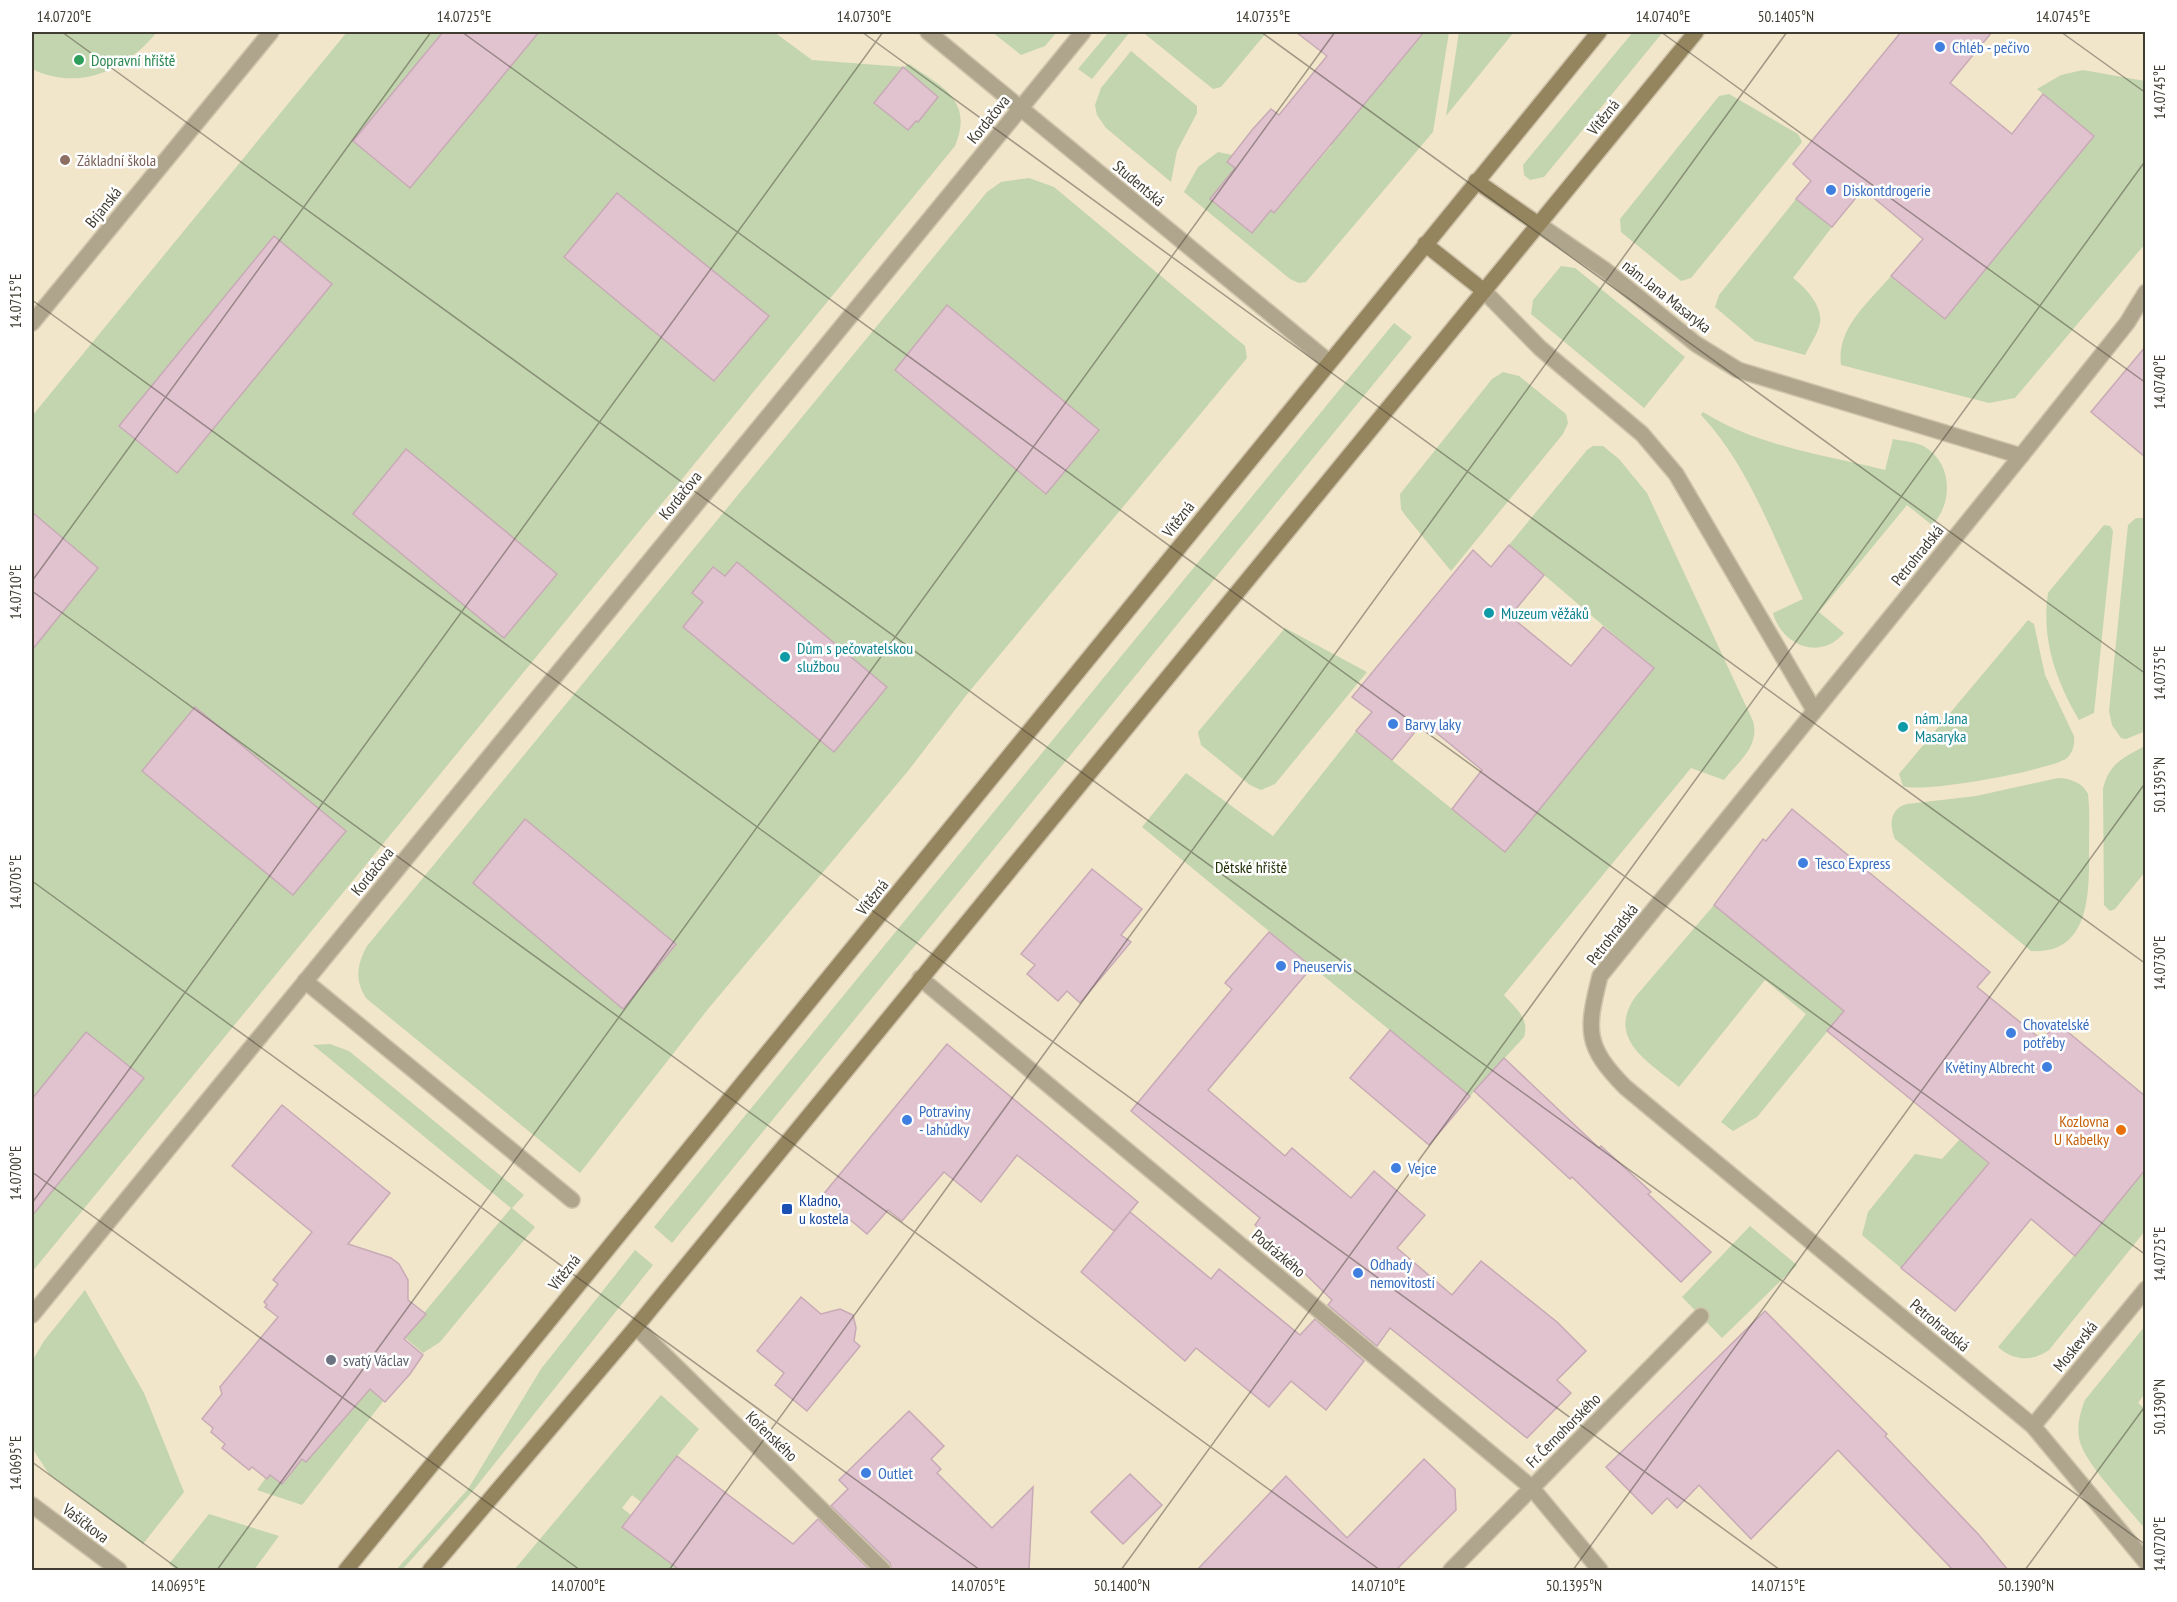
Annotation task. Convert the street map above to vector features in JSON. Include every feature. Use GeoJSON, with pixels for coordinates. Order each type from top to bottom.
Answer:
{"type":"FeatureCollection","features":[{"type":"Feature","properties":{"kind":"main road","name":"Vítězná"},"geometry":{"type":"LineString","coordinates":[[346,1570],[1599,32]]}},
{"type":"Feature","properties":{"kind":"main road","name":"Vítězná"},"geometry":{"type":"LineString","coordinates":[[430,1570],[636,1327],[1696,32]]}},
{"type":"Feature","properties":{"kind":"main road"},"geometry":{"type":"LineString","coordinates":[[1476,181],[1538,224]]}},
{"type":"Feature","properties":{"kind":"main road"},"geometry":{"type":"LineString","coordinates":[[1425,244],[1484,291]]}},
{"type":"Feature","properties":{"kind":"street","name":"Brjanská"},"geometry":{"type":"LineString","coordinates":[[32,323],[271,32]]}},
{"type":"Feature","properties":{"kind":"street","name":"Studentská"},"geometry":{"type":"LineString","coordinates":[[928,32],[1329,362]]}},
{"type":"Feature","properties":{"kind":"street","name":"Kordačova"},"geometry":{"type":"LineString","coordinates":[[32,1315],[1083,32]]}},
{"type":"Feature","properties":{"kind":"street","name":"nám. Jana Masaryka"},"geometry":{"type":"LineString","coordinates":[[1538,224],[1605,270],[1696,344],[1738,370],[2021,456]]}},
{"type":"Feature","properties":{"kind":"street"},"geometry":{"type":"LineString","coordinates":[[1484,291],[1540,348],[1642,434],[1676,474],[1814,710]]}},
{"type":"Feature","properties":{"kind":"street","name":"Petrohradská"},"geometry":{"type":"LineString","coordinates":[[2145,292],[2127,323],[1600,976],[1590,1015],[1592,1044],[1604,1066],[1626,1088],[2033,1426],[2145,1562]]}},
{"type":"Feature","properties":{"kind":"street","name":"Podrázkého"},"geometry":{"type":"LineString","coordinates":[[920,978],[1532,1487],[1600,1570]]}},
{"type":"Feature","properties":{"kind":"street"},"geometry":{"type":"LineString","coordinates":[[305,981],[572,1200]]}},
{"type":"Feature","properties":{"kind":"street","name":"Moskevská"},"geometry":{"type":"LineString","coordinates":[[2033,1426],[2145,1289]]}},
{"type":"Feature","properties":{"kind":"street","name":"Fr. Černohorského"},"geometry":{"type":"LineString","coordinates":[[1451,1570],[1701,1316]]}},
{"type":"Feature","properties":{"kind":"street","name":"Kořenského"},"geometry":{"type":"LineString","coordinates":[[636,1327],[883,1570]]}},
{"type":"Feature","properties":{"kind":"street","name":"Vašíčkova"},"geometry":{"type":"LineString","coordinates":[[32,1505],[119,1570]]}},
{"type":"Feature","properties":{"kind":"green space","name":"Dopravní hřiště"},"geometry":{"type":"Polygon","coordinates":[[[32,32],[157,32],[131,57],[116,66],[101,73],[67,78],[50,76],[32,69],[32,32]]]}},
{"type":"Feature","properties":{"kind":"green space"},"geometry":{"type":"Polygon","coordinates":[[[347,32],[443,32],[353,141],[410,188],[539,32],[774,32],[812,60],[904,67],[909,64],[943,88],[952,96],[957,106],[960,130],[955,146],[32,1272],[32,1216],[144,1078],[86,1032],[32,1099],[32,650],[98,568],[41,521],[32,532],[32,416],[347,32]],[[903,67],[918,122],[938,97],[903,67]],[[617,193],[565,257],[715,381],[769,316],[617,193]],[[274,236],[119,426],[176,473],[332,284],[274,236]],[[354,513],[504,638],[557,574],[354,513]],[[142,771],[293,895],[346,831],[142,771]]]}},
{"type":"Feature","properties":{"kind":"green space"},"geometry":{"type":"Polygon","coordinates":[[[992,32],[1057,32],[1045,46],[1021,55],[992,32]]]}},
{"type":"Feature","properties":{"kind":"green space"},"geometry":{"type":"Polygon","coordinates":[[[1109,32],[1130,32],[1092,79],[1078,69],[1109,32]]]}},
{"type":"Feature","properties":{"kind":"green space"},"geometry":{"type":"Polygon","coordinates":[[[1147,32],[1267,32],[1221,87],[1213,89],[1145,34],[1147,32]]]}},
{"type":"Feature","properties":{"kind":"green space"},"geometry":{"type":"Polygon","coordinates":[[[1421,32],[1449,32],[1433,132],[1306,282],[1299,283],[1290,279],[1184,192],[1198,167],[1218,152],[1233,155],[1227,162],[1235,168],[1210,199],[1252,233],[1271,210],[1274,213],[1331,146],[1327,142],[1363,98],[1367,101],[1423,34],[1421,32]]]}},
{"type":"Feature","properties":{"kind":"green space"},"geometry":{"type":"Polygon","coordinates":[[[1459,32],[1514,32],[1446,116],[1459,32]]]}},
{"type":"Feature","properties":{"kind":"green space"},"geometry":{"type":"Polygon","coordinates":[[[1633,32],[1663,32],[1544,177],[1530,180],[1524,175],[1523,165],[1633,32]]]}},
{"type":"Feature","properties":{"kind":"green space"},"geometry":{"type":"Polygon","coordinates":[[[1131,51],[1197,106],[1197,113],[1177,151],[1171,182],[1106,128],[1097,115],[1095,105],[1101,88],[1131,51]]]}},
{"type":"Feature","properties":{"kind":"green space"},"geometry":{"type":"Polygon","coordinates":[[[2083,70],[2145,81],[2145,244],[2015,398],[1989,403],[1841,365],[1841,352],[1849,327],[1891,276],[1945,319],[2094,136],[2037,89],[2061,75],[2083,70]]]}},
{"type":"Feature","properties":{"kind":"green space"},"geometry":{"type":"Polygon","coordinates":[[[1729,94],[1798,134],[1802,142],[1691,278],[1681,281],[1621,232],[1620,219],[1719,96],[1729,94]]]}},
{"type":"Feature","properties":{"kind":"green space"},"geometry":{"type":"Polygon","coordinates":[[[1029,178],[1054,187],[1245,346],[1247,358],[968,693],[908,771],[708,1009],[580,1173],[367,999],[360,986],[358,972],[364,953],[367,946],[987,192],[1001,182],[1029,178]],[[947,305],[895,370],[1045,494],[1099,430],[947,305]],[[736,563],[703,602],[834,752],[887,687],[736,563]],[[525,820],[473,883],[623,1008],[676,944],[525,820]]]}},
{"type":"Feature","properties":{"kind":"green space"},"geometry":{"type":"Polygon","coordinates":[[[1796,199],[1832,227],[1793,278],[1803,286],[1819,310],[1818,331],[1805,355],[1755,341],[1715,307],[1719,295],[1796,199]]]}},
{"type":"Feature","properties":{"kind":"green space"},"geometry":{"type":"Polygon","coordinates":[[[1561,266],[1575,268],[1685,357],[1644,408],[1531,314],[1533,300],[1561,266]]]}},
{"type":"Feature","properties":{"kind":"green space"},"geometry":{"type":"Polygon","coordinates":[[[1394,323],[1412,337],[672,1243],[654,1227],[1394,323]]]}},
{"type":"Feature","properties":{"kind":"green space"},"geometry":{"type":"Polygon","coordinates":[[[1503,372],[1519,376],[1566,414],[1568,423],[1563,434],[1451,571],[1401,509],[1400,494],[1492,379],[1503,372]]]}},
{"type":"Feature","properties":{"kind":"green space"},"geometry":{"type":"Polygon","coordinates":[[[1703,412],[1724,424],[1768,441],[1885,470],[1893,439],[1922,445],[1941,463],[1947,484],[1946,496],[1944,506],[1932,525],[1907,505],[1819,612],[1844,633],[1834,642],[1813,648],[1803,646],[1785,634],[1778,624],[1773,613],[1803,599],[1759,503],[1733,457],[1701,415],[1703,412]]]}},
{"type":"Feature","properties":{"kind":"green space","name":"Dětské hřiště"},"geometry":{"type":"Polygon","coordinates":[[[1593,446],[1603,446],[1619,459],[1647,493],[1753,721],[1754,738],[1747,753],[1724,780],[1691,768],[1504,995],[1523,1019],[1524,1037],[1470,1096],[1142,827],[1186,773],[1273,836],[1356,731],[1505,852],[1654,669],[1509,545],[1587,450],[1593,446]]]}},
{"type":"Feature","properties":{"kind":"green space"},"geometry":{"type":"Polygon","coordinates":[[[2136,518],[2145,518],[2146,731],[2126,739],[2121,738],[2112,725],[2109,711],[2128,525],[2136,518]]]}},
{"type":"Feature","properties":{"kind":"green space"},"geometry":{"type":"Polygon","coordinates":[[[2104,525],[2110,526],[2113,531],[2094,713],[2079,720],[2063,690],[2052,659],[2047,627],[2048,593],[2104,525]]]}},
{"type":"Feature","properties":{"kind":"green space"},"geometry":{"type":"Polygon","coordinates":[[[2028,620],[2034,624],[2045,675],[2074,736],[2073,748],[2069,756],[2037,769],[1985,780],[1933,787],[1903,786],[1899,774],[2028,620]]]}},
{"type":"Feature","properties":{"kind":"green space"},"geometry":{"type":"Polygon","coordinates":[[[1285,628],[1367,672],[1275,784],[1261,790],[1250,785],[1201,745],[1198,732],[1285,628]]]}},
{"type":"Feature","properties":{"kind":"green space"},"geometry":{"type":"Polygon","coordinates":[[[2145,746],[2145,872],[2115,909],[2110,911],[2104,905],[2103,789],[2113,767],[2145,746]]]}},
{"type":"Feature","properties":{"kind":"green space"},"geometry":{"type":"Polygon","coordinates":[[[2058,778],[2076,782],[2088,794],[2089,880],[2087,898],[2077,930],[2066,942],[2051,949],[2031,951],[1895,839],[1892,818],[1897,809],[1907,804],[1976,796],[2058,778]]]}},
{"type":"Feature","properties":{"kind":"green space"},"geometry":{"type":"Polygon","coordinates":[[[1714,905],[1844,1011],[1757,1117],[1733,1131],[1721,1122],[1806,1014],[1765,980],[1679,1087],[1644,1059],[1628,1037],[1625,1025],[1628,1011],[1636,996],[1714,905]]]}},
{"type":"Feature","properties":{"kind":"green space"},"geometry":{"type":"Polygon","coordinates":[[[330,1044],[349,1051],[524,1195],[512,1208],[535,1227],[440,1342],[423,1353],[404,1337],[511,1208],[313,1045],[330,1044]]]}},
{"type":"Feature","properties":{"kind":"green space"},"geometry":{"type":"Polygon","coordinates":[[[1960,1139],[1988,1163],[1901,1268],[1862,1235],[1868,1212],[1915,1154],[1942,1159],[1960,1139]]]}},
{"type":"Feature","properties":{"kind":"green space"},"geometry":{"type":"Polygon","coordinates":[[[2145,1170],[2145,1231],[2049,1350],[2030,1358],[2017,1357],[2004,1352],[1998,1347],[2145,1170]]]}},
{"type":"Feature","properties":{"kind":"green space"},"geometry":{"type":"Polygon","coordinates":[[[1750,1226],[1797,1265],[1722,1338],[1682,1297],[1750,1226]]]}},
{"type":"Feature","properties":{"kind":"green space"},"geometry":{"type":"Polygon","coordinates":[[[635,1250],[653,1265],[472,1492],[402,1570],[396,1570],[468,1489],[541,1369],[635,1250]]]}},
{"type":"Feature","properties":{"kind":"green space"},"geometry":{"type":"Polygon","coordinates":[[[85,1290],[144,1393],[184,1492],[143,1544],[49,1474],[32,1448],[32,1361],[44,1341],[85,1290]]]}},
{"type":"Feature","properties":{"kind":"green space"},"geometry":{"type":"Polygon","coordinates":[[[2145,1326],[2145,1393],[2138,1403],[2145,1409],[2145,1529],[2090,1462],[2080,1442],[2078,1431],[2085,1400],[2145,1326]]]}},
{"type":"Feature","properties":{"kind":"green space"},"geometry":{"type":"Polygon","coordinates":[[[370,1387],[385,1399],[302,1505],[257,1490],[267,1476],[301,1456],[370,1387]]]}},
{"type":"Feature","properties":{"kind":"green space"},"geometry":{"type":"Polygon","coordinates":[[[661,1395],[699,1429],[641,1502],[632,1495],[622,1508],[631,1515],[623,1527],[680,1570],[514,1570],[661,1395]]]}},
{"type":"Feature","properties":{"kind":"green space"},"geometry":{"type":"Polygon","coordinates":[[[209,1514],[279,1536],[254,1570],[177,1570],[169,1564],[209,1514]]]}},
{"type":"Feature","properties":{"kind":"building"},"geometry":{"type":"Polygon","coordinates":[[[443,32],[539,32],[410,188],[353,141],[443,32]]]}},
{"type":"Feature","properties":{"kind":"building"},"geometry":{"type":"Polygon","coordinates":[[[1296,32],[1424,32],[1274,213],[1271,210],[1252,233],[1210,199],[1235,168],[1227,162],[1252,130],[1271,109],[1279,115],[1327,56],[1296,32]]]}},
{"type":"Feature","properties":{"kind":"building"},"geometry":{"type":"Polygon","coordinates":[[[1901,32],[1992,32],[1950,83],[2012,134],[2043,94],[2094,136],[1945,319],[1891,276],[1923,239],[1863,189],[1832,227],[1796,199],[1811,181],[1793,164],[1901,32]]]}},
{"type":"Feature","properties":{"kind":"building"},"geometry":{"type":"Polygon","coordinates":[[[903,67],[938,97],[918,122],[916,121],[908,130],[874,103],[903,67]]]}},
{"type":"Feature","properties":{"kind":"building"},"geometry":{"type":"Polygon","coordinates":[[[617,193],[769,316],[714,381],[564,257],[617,193]]]}},
{"type":"Feature","properties":{"kind":"building"},"geometry":{"type":"Polygon","coordinates":[[[274,236],[332,284],[177,473],[119,426],[274,236]]]}},
{"type":"Feature","properties":{"kind":"building"},"geometry":{"type":"Polygon","coordinates":[[[947,305],[1099,430],[1046,494],[895,370],[947,305]]]}},
{"type":"Feature","properties":{"kind":"building"},"geometry":{"type":"Polygon","coordinates":[[[2145,347],[2145,457],[2091,412],[2145,347]]]}},
{"type":"Feature","properties":{"kind":"building"},"geometry":{"type":"Polygon","coordinates":[[[406,449],[557,574],[504,638],[353,514],[406,449]]]}},
{"type":"Feature","properties":{"kind":"building"},"geometry":{"type":"Polygon","coordinates":[[[32,512],[98,568],[32,650],[32,512]]]}},
{"type":"Feature","properties":{"kind":"building"},"geometry":{"type":"Polygon","coordinates":[[[1509,545],[1544,575],[1510,616],[1571,666],[1603,627],[1654,668],[1505,852],[1452,809],[1482,770],[1423,722],[1392,760],[1356,731],[1372,712],[1352,697],[1473,550],[1491,567],[1509,545]]]}},
{"type":"Feature","properties":{"kind":"building","name":"Dům s pečovatelskou službou"},"geometry":{"type":"Polygon","coordinates":[[[737,562],[887,687],[834,752],[683,627],[703,602],[692,593],[713,567],[725,576],[737,562]]]}},
{"type":"Feature","properties":{"kind":"building"},"geometry":{"type":"Polygon","coordinates":[[[195,707],[346,831],[293,895],[142,771],[195,707]]]}},
{"type":"Feature","properties":{"kind":"building"},"geometry":{"type":"Polygon","coordinates":[[[1792,809],[1990,972],[1977,987],[2042,1040],[2057,1023],[2145,1096],[2145,1170],[2075,1256],[2031,1219],[1955,1311],[1901,1268],[1989,1163],[1827,1031],[1844,1011],[1714,905],[1763,839],[1766,841],[1792,809]]]}},
{"type":"Feature","properties":{"kind":"building"},"geometry":{"type":"Polygon","coordinates":[[[525,819],[676,944],[623,1009],[473,883],[525,819]]]}},
{"type":"Feature","properties":{"kind":"building"},"geometry":{"type":"Polygon","coordinates":[[[1092,869],[1142,909],[1121,935],[1131,942],[1080,1003],[1067,991],[1058,1001],[1027,974],[1035,965],[1021,954],[1092,869]]]}},
{"type":"Feature","properties":{"kind":"building"},"geometry":{"type":"Polygon","coordinates":[[[1269,932],[1312,967],[1208,1090],[1285,1156],[1292,1148],[1351,1198],[1374,1171],[1425,1215],[1397,1248],[1452,1295],[1481,1261],[1557,1322],[1586,1351],[1557,1380],[1571,1393],[1527,1438],[1390,1328],[1377,1346],[1328,1305],[1332,1300],[1255,1225],[1260,1218],[1131,1111],[1232,989],[1225,983],[1269,932]]]}},
{"type":"Feature","properties":{"kind":"building"},"geometry":{"type":"Polygon","coordinates":[[[1390,1030],[1470,1096],[1429,1145],[1350,1078],[1390,1030]]]}},
{"type":"Feature","properties":{"kind":"building"},"geometry":{"type":"Polygon","coordinates":[[[86,1032],[144,1078],[32,1216],[32,1099],[86,1032]]]}},
{"type":"Feature","properties":{"kind":"building"},"geometry":{"type":"Polygon","coordinates":[[[947,1044],[1138,1202],[1114,1231],[1017,1155],[981,1202],[944,1172],[902,1221],[888,1210],[867,1234],[822,1196],[947,1044]]]}},
{"type":"Feature","properties":{"kind":"building"},"geometry":{"type":"Polygon","coordinates":[[[1504,1058],[1599,1148],[1601,1146],[1651,1192],[1648,1194],[1711,1252],[1681,1282],[1572,1177],[1570,1179],[1474,1091],[1504,1058]]]}},
{"type":"Feature","properties":{"kind":"building","name":"svatý Václav"},"geometry":{"type":"Polygon","coordinates":[[[282,1105],[390,1193],[348,1244],[391,1258],[399,1264],[408,1280],[408,1300],[426,1314],[404,1339],[423,1355],[410,1374],[385,1402],[370,1389],[306,1462],[302,1459],[282,1484],[270,1475],[267,1479],[252,1467],[249,1470],[222,1448],[225,1444],[211,1432],[213,1428],[202,1419],[222,1394],[220,1387],[278,1317],[265,1307],[267,1305],[264,1302],[278,1284],[273,1280],[312,1232],[232,1166],[282,1105]]]}},
{"type":"Feature","properties":{"kind":"building"},"geometry":{"type":"Polygon","coordinates":[[[1130,1212],[1211,1279],[1219,1269],[1300,1335],[1315,1319],[1364,1361],[1326,1410],[1291,1381],[1269,1407],[1196,1348],[1185,1361],[1081,1272],[1130,1212]]]}},
{"type":"Feature","properties":{"kind":"building"},"geometry":{"type":"Polygon","coordinates":[[[801,1297],[821,1314],[840,1309],[853,1315],[856,1328],[854,1341],[860,1346],[807,1411],[775,1385],[784,1373],[757,1351],[801,1297]]]}},
{"type":"Feature","properties":{"kind":"building"},"geometry":{"type":"Polygon","coordinates":[[[1765,1311],[1887,1434],[1885,1436],[1979,1535],[2008,1570],[1953,1570],[1838,1450],[1751,1539],[1699,1485],[1677,1508],[1667,1498],[1652,1514],[1606,1467],[1765,1311]]]}},
{"type":"Feature","properties":{"kind":"building"},"geometry":{"type":"Polygon","coordinates":[[[909,1411],[944,1446],[931,1459],[941,1469],[937,1473],[992,1528],[1033,1487],[1029,1570],[892,1570],[890,1563],[831,1506],[848,1489],[839,1480],[909,1411]]]}},
{"type":"Feature","properties":{"kind":"building"},"geometry":{"type":"Polygon","coordinates":[[[677,1456],[793,1544],[818,1519],[870,1570],[680,1570],[622,1527],[677,1456]]]}},
{"type":"Feature","properties":{"kind":"building"},"geometry":{"type":"Polygon","coordinates":[[[1424,1459],[1455,1489],[1456,1510],[1396,1570],[1197,1570],[1286,1476],[1347,1538],[1424,1459]]]}},
{"type":"Feature","properties":{"kind":"building"},"geometry":{"type":"Polygon","coordinates":[[[1130,1474],[1162,1505],[1123,1544],[1091,1512],[1130,1474]]]}},
{"type":"Feature","properties":{"kind":"place","name":"Chléb - pečivo"},"geometry":{"type":"Point","coordinates":[1940,47]}},
{"type":"Feature","properties":{"kind":"place","name":"Dopravní hřiště"},"geometry":{"type":"Point","coordinates":[79,60]}},
{"type":"Feature","properties":{"kind":"place","name":"Základní škola"},"geometry":{"type":"Point","coordinates":[65,160]}},
{"type":"Feature","properties":{"kind":"place","name":"Diskontdrogerie"},"geometry":{"type":"Point","coordinates":[1831,190]}},
{"type":"Feature","properties":{"kind":"place","name":"Muzeum věžáků"},"geometry":{"type":"Point","coordinates":[1489,613]}},
{"type":"Feature","properties":{"kind":"place","name":"Dům s pečovatelskou službou"},"geometry":{"type":"Point","coordinates":[785,657]}},
{"type":"Feature","properties":{"kind":"place","name":"Barvy laky"},"geometry":{"type":"Point","coordinates":[1393,724]}},
{"type":"Feature","properties":{"kind":"place","name":"nám. Jana Masaryka"},"geometry":{"type":"Point","coordinates":[1903,727]}},
{"type":"Feature","properties":{"kind":"place","name":"Tesco Express"},"geometry":{"type":"Point","coordinates":[1803,863]}},
{"type":"Feature","properties":{"kind":"place","name":"Pneuservis"},"geometry":{"type":"Point","coordinates":[1281,966]}},
{"type":"Feature","properties":{"kind":"place","name":"Chovatelské potřeby"},"geometry":{"type":"Point","coordinates":[2011,1033]}},
{"type":"Feature","properties":{"kind":"place","name":"Květiny Albrecht"},"geometry":{"type":"Point","coordinates":[2047,1067]}},
{"type":"Feature","properties":{"kind":"place","name":"Potraviny - lahůdky"},"geometry":{"type":"Point","coordinates":[907,1120]}},
{"type":"Feature","properties":{"kind":"place","name":"Kozlovna U Kabelky"},"geometry":{"type":"Point","coordinates":[2121,1130]}},
{"type":"Feature","properties":{"kind":"place","name":"Vejce"},"geometry":{"type":"Point","coordinates":[1396,1168]}},
{"type":"Feature","properties":{"kind":"place","name":"Kladno, u kostela"},"geometry":{"type":"Point","coordinates":[787,1209]}},
{"type":"Feature","properties":{"kind":"place","name":"Odhady nemovitostí"},"geometry":{"type":"Point","coordinates":[1358,1273]}},
{"type":"Feature","properties":{"kind":"place","name":"svatý Václav"},"geometry":{"type":"Point","coordinates":[331,1360]}},
{"type":"Feature","properties":{"kind":"place","name":"Outlet"},"geometry":{"type":"Point","coordinates":[866,1473]}}]}
